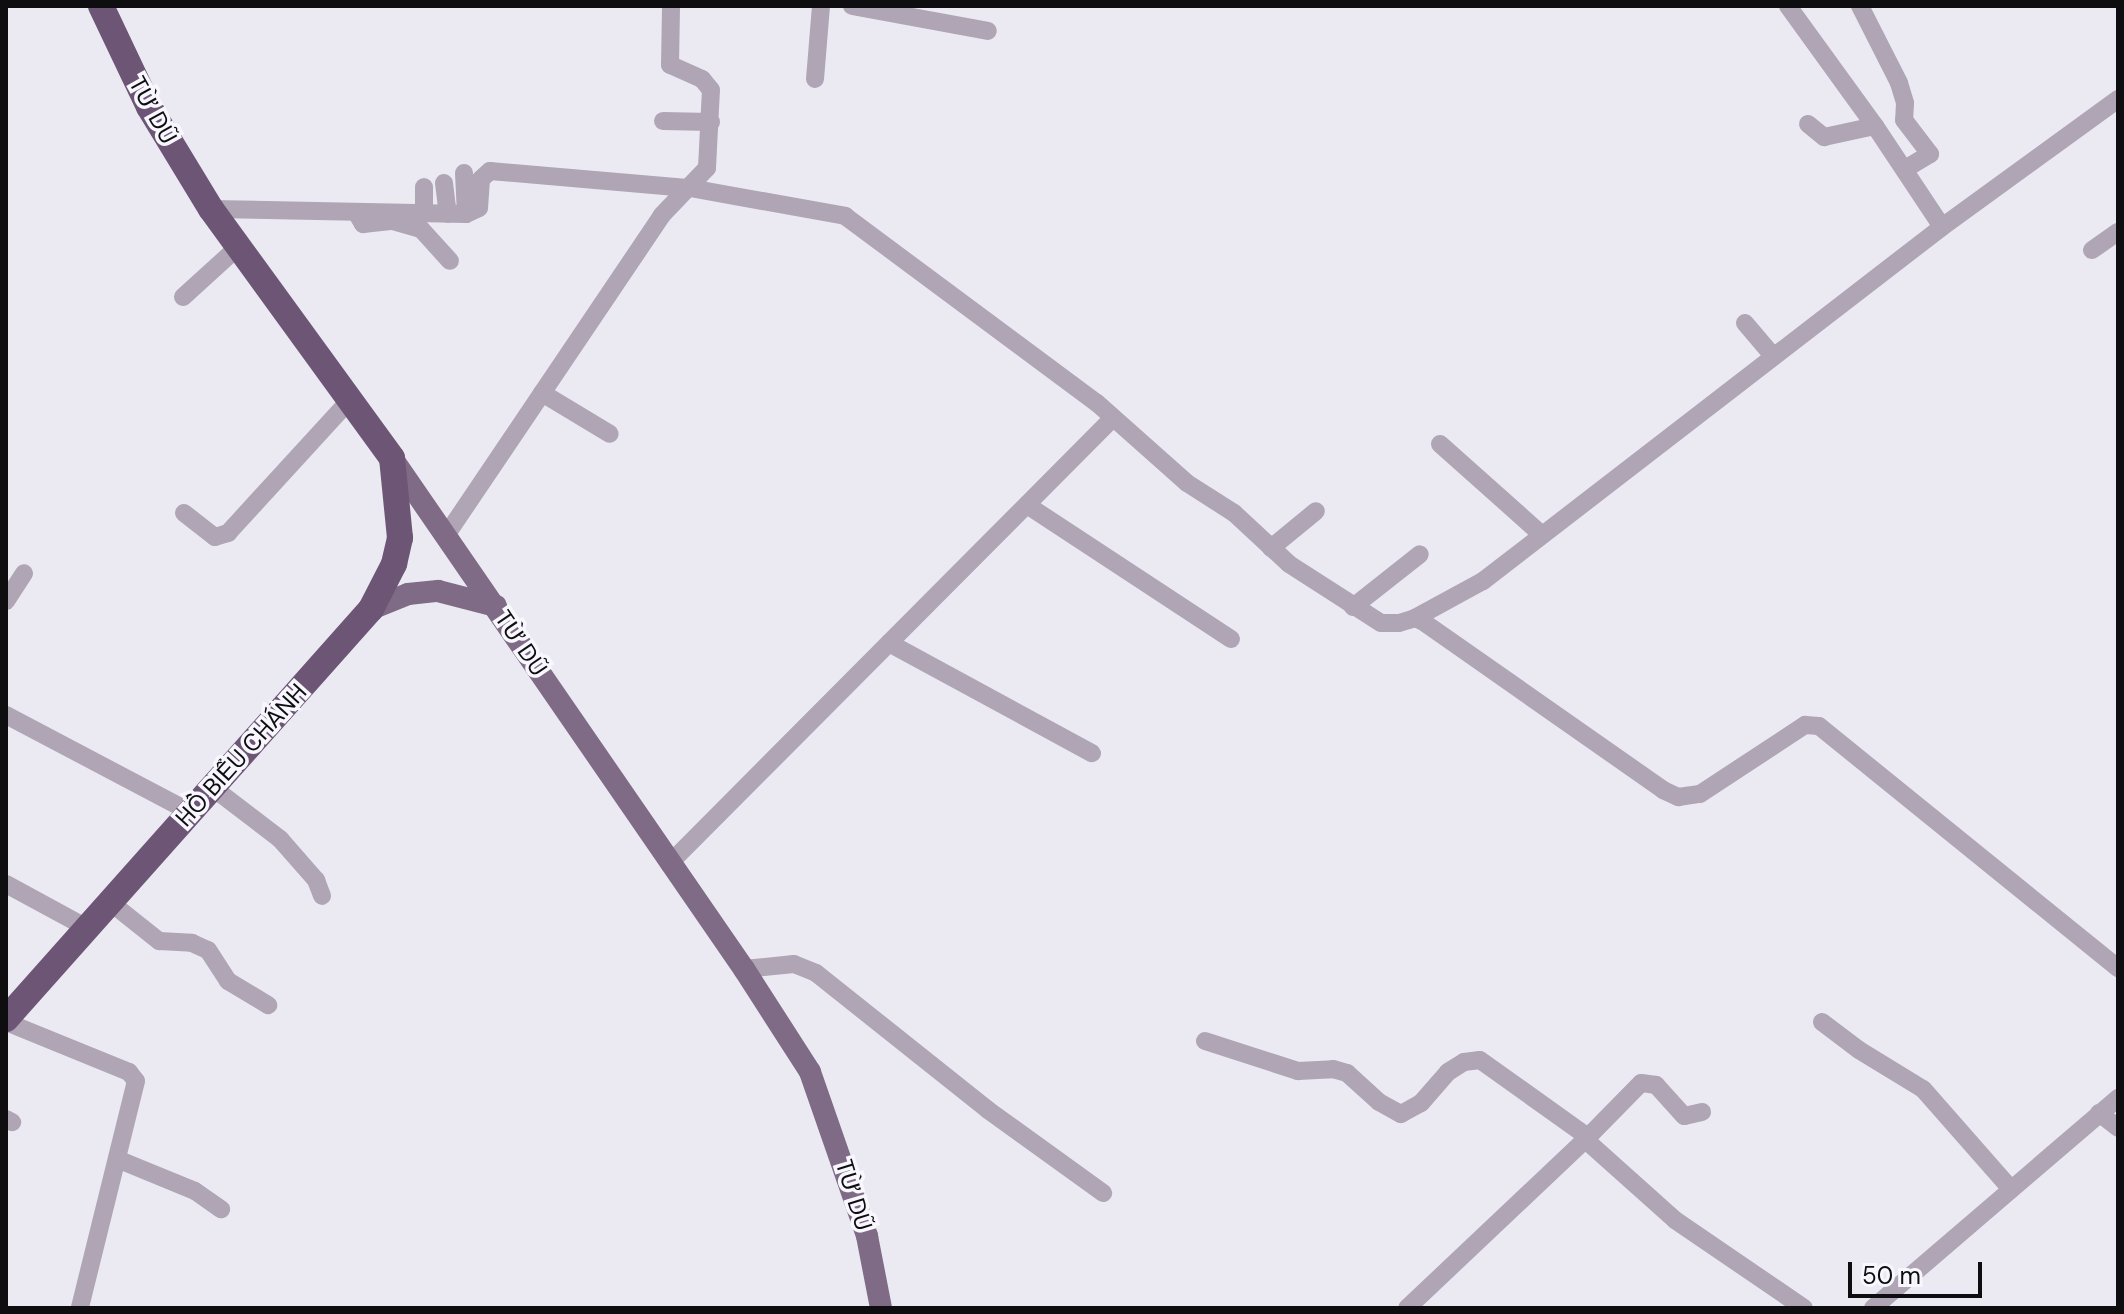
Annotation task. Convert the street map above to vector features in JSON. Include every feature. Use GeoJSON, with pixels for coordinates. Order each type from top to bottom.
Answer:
{"type":"FeatureCollection","features":[{"type":"Feature","properties":{"kind":"highway","name":"TỪ DŨ"},"geometry":{"type":"LineString","coordinates":[[101,6],[149,107],[211,209],[392,458]]}},
{"type":"Feature","properties":{"kind":"highway","name":"HỒ BIỂU CHÁNH"},"geometry":{"type":"LineString","coordinates":[[6,1020],[371,609],[394,564],[400,538],[392,458]]}},
{"type":"Feature","properties":{"kind":"main road","name":"TỪ DŨ"},"geometry":{"type":"LineString","coordinates":[[392,458],[744,969],[810,1072],[867,1236],[881,1308]]}},
{"type":"Feature","properties":{"kind":"main road"},"geometry":{"type":"LineString","coordinates":[[371,609],[408,594],[438,591],[496,606]]}},
{"type":"Feature","properties":{"kind":"street"},"geometry":{"type":"LineString","coordinates":[[447,534],[662,215],[707,168],[711,122],[708,83],[676,69],[668,60],[671,6]]}},
{"type":"Feature","properties":{"kind":"street"},"geometry":{"type":"LineString","coordinates":[[815,79],[821,6]]}},
{"type":"Feature","properties":{"kind":"street"},"geometry":{"type":"LineString","coordinates":[[852,6],[988,31]]}},
{"type":"Feature","properties":{"kind":"street"},"geometry":{"type":"LineString","coordinates":[[1788,6],[1905,169],[1950,222]]}},
{"type":"Feature","properties":{"kind":"street"},"geometry":{"type":"LineString","coordinates":[[1860,6],[1899,83],[1905,103],[1904,120],[1930,154],[1905,169]]}},
{"type":"Feature","properties":{"kind":"street"},"geometry":{"type":"LineString","coordinates":[[1423,623],[1483,581],[1950,222],[2118,99]]}},
{"type":"Feature","properties":{"kind":"street"},"geometry":{"type":"LineString","coordinates":[[663,121],[711,122]]}},
{"type":"Feature","properties":{"kind":"street"},"geometry":{"type":"LineString","coordinates":[[1808,124],[1824,137],[1875,126]]}},
{"type":"Feature","properties":{"kind":"street"},"geometry":{"type":"LineString","coordinates":[[211,209],[457,214],[479,208],[481,179],[490,171],[690,188],[845,216],[1113,418],[1177,475],[1234,513],[1289,564],[1353,607],[1381,623],[1423,623],[1678,797],[1700,794],[1805,725],[1819,726],[2118,968]]}},
{"type":"Feature","properties":{"kind":"street"},"geometry":{"type":"LineString","coordinates":[[457,214],[464,173]]}},
{"type":"Feature","properties":{"kind":"street"},"geometry":{"type":"LineString","coordinates":[[444,183],[457,214]]}},
{"type":"Feature","properties":{"kind":"street"},"geometry":{"type":"LineString","coordinates":[[424,187],[424,213]]}},
{"type":"Feature","properties":{"kind":"street"},"geometry":{"type":"LineString","coordinates":[[356,212],[363,224],[393,221],[421,229],[450,261]]}},
{"type":"Feature","properties":{"kind":"street"},"geometry":{"type":"LineString","coordinates":[[2092,250],[2118,232]]}},
{"type":"Feature","properties":{"kind":"street"},"geometry":{"type":"LineString","coordinates":[[183,297],[238,247]]}},
{"type":"Feature","properties":{"kind":"street"},"geometry":{"type":"LineString","coordinates":[[1745,323],[1773,356]]}},
{"type":"Feature","properties":{"kind":"street"},"geometry":{"type":"LineString","coordinates":[[542,393],[610,434]]}},
{"type":"Feature","properties":{"kind":"street"},"geometry":{"type":"LineString","coordinates":[[184,513],[215,537],[221,537],[242,520],[350,400]]}},
{"type":"Feature","properties":{"kind":"street"},"geometry":{"type":"LineString","coordinates":[[669,864],[1113,418]]}},
{"type":"Feature","properties":{"kind":"street"},"geometry":{"type":"LineString","coordinates":[[1440,444],[1542,535]]}},
{"type":"Feature","properties":{"kind":"street"},"geometry":{"type":"LineString","coordinates":[[1027,505],[1231,639]]}},
{"type":"Feature","properties":{"kind":"street"},"geometry":{"type":"LineString","coordinates":[[1271,548],[1316,511]]}},
{"type":"Feature","properties":{"kind":"street"},"geometry":{"type":"LineString","coordinates":[[1353,607],[1420,554]]}},
{"type":"Feature","properties":{"kind":"street"},"geometry":{"type":"LineString","coordinates":[[6,601],[24,573]]}},
{"type":"Feature","properties":{"kind":"street"},"geometry":{"type":"LineString","coordinates":[[889,643],[1092,753]]}},
{"type":"Feature","properties":{"kind":"street"},"geometry":{"type":"LineString","coordinates":[[6,715],[190,812]]}},
{"type":"Feature","properties":{"kind":"street"},"geometry":{"type":"LineString","coordinates":[[212,787],[290,849],[316,880],[322,896]]}},
{"type":"Feature","properties":{"kind":"street"},"geometry":{"type":"LineString","coordinates":[[6,884],[87,928]]}},
{"type":"Feature","properties":{"kind":"street"},"geometry":{"type":"LineString","coordinates":[[110,902],[159,941],[192,943],[208,950],[228,981],[268,1005]]}},
{"type":"Feature","properties":{"kind":"street"},"geometry":{"type":"LineString","coordinates":[[744,969],[794,964],[816,973],[988,1110],[1103,1193]]}},
{"type":"Feature","properties":{"kind":"street"},"geometry":{"type":"LineString","coordinates":[[6,1020],[129,1072],[136,1081],[80,1308]]}},
{"type":"Feature","properties":{"kind":"street"},"geometry":{"type":"LineString","coordinates":[[1822,1022],[1859,1050],[1923,1089],[2011,1189]]}},
{"type":"Feature","properties":{"kind":"street"},"geometry":{"type":"LineString","coordinates":[[1205,1041],[1298,1071],[1333,1069],[1347,1073],[1379,1102],[1401,1114],[1421,1103],[1448,1072],[1464,1062],[1480,1060],[1588,1137],[1594,1151],[1675,1220],[1804,1308]]}},
{"type":"Feature","properties":{"kind":"street"},"geometry":{"type":"LineString","coordinates":[[1407,1308],[1641,1083],[1656,1085],[1684,1116],[1702,1112]]}},
{"type":"Feature","properties":{"kind":"street"},"geometry":{"type":"LineString","coordinates":[[1877,1307],[2118,1098]]}},
{"type":"Feature","properties":{"kind":"street"},"geometry":{"type":"LineString","coordinates":[[2099,1113],[2118,1128]]}},
{"type":"Feature","properties":{"kind":"street"},"geometry":{"type":"LineString","coordinates":[[117,1159],[195,1191],[221,1209]]}}]}
